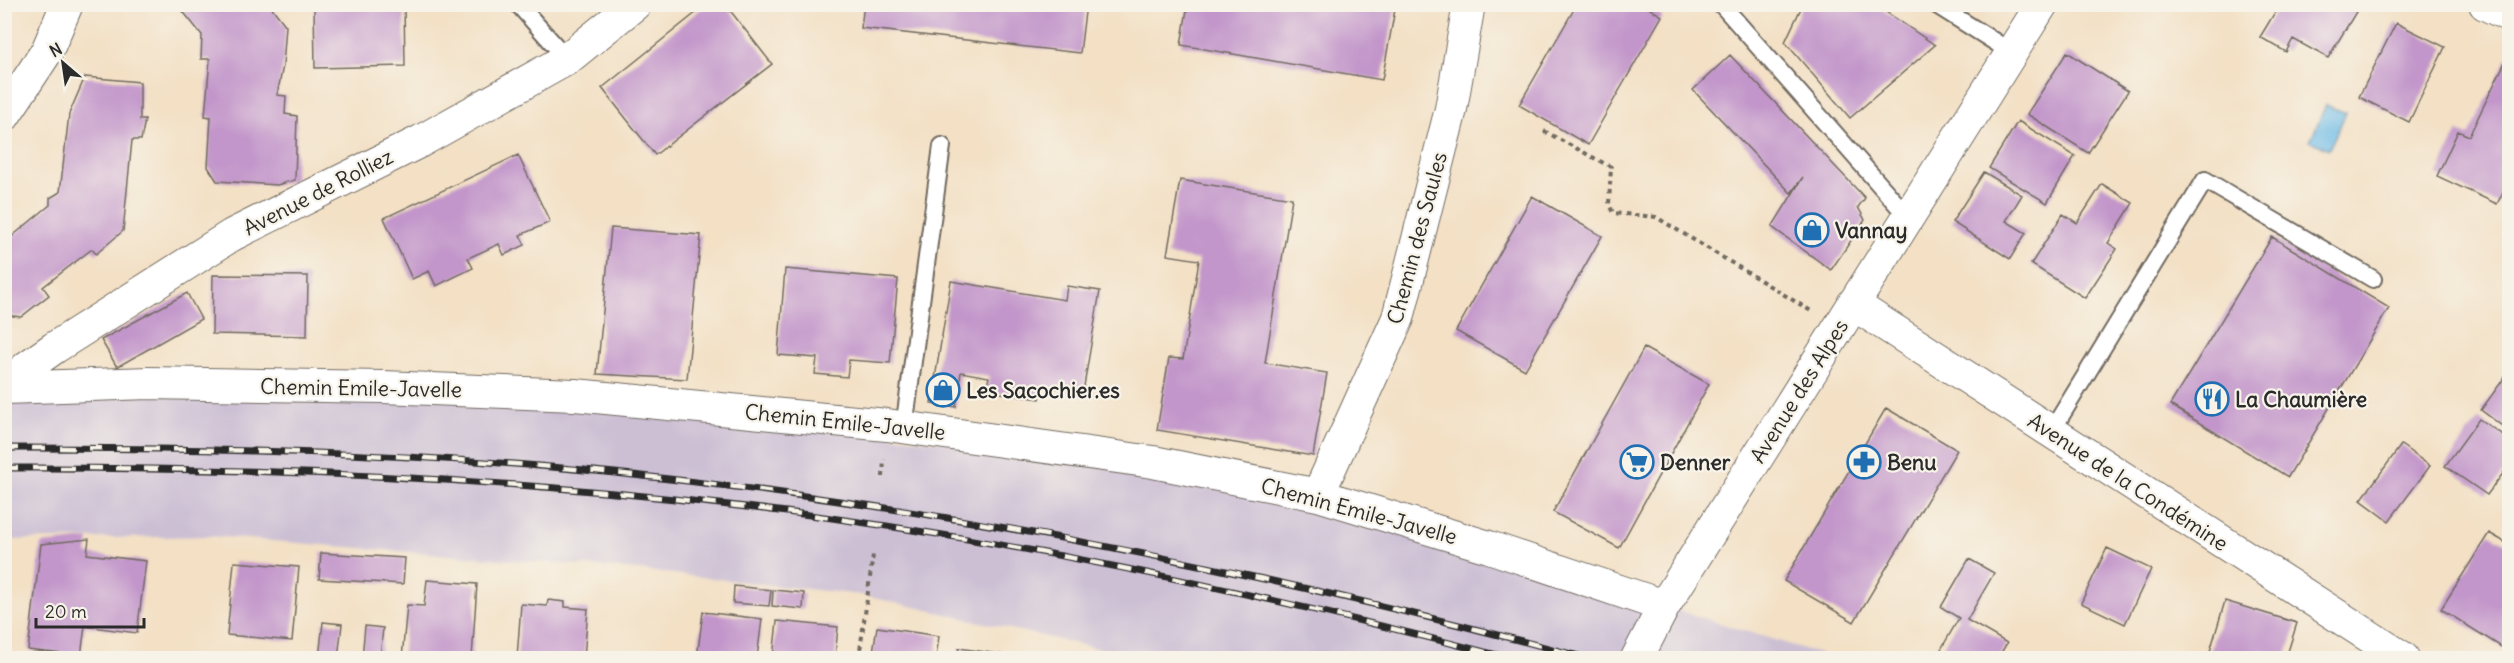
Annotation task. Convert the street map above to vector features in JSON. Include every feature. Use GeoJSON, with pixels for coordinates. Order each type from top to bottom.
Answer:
{"type":"FeatureCollection","features":[{"type":"Feature","properties":{"kind":"street"},"geometry":{"type":"LineString","coordinates":[[4,116],[47,51],[67,4]]}},
{"type":"Feature","properties":{"kind":"street","name":"Avenue de Rolliez"},"geometry":{"type":"LineString","coordinates":[[5,388],[27,366],[232,235],[421,141],[567,59],[635,4]]}},
{"type":"Feature","properties":{"kind":"street","name":"Chemin des Saules"},"geometry":{"type":"LineString","coordinates":[[1318,495],[1398,318],[1451,109],[1470,4]]}},
{"type":"Feature","properties":{"kind":"street","name":"Avenue des Alpes"},"geometry":{"type":"LineString","coordinates":[[1637,658],[1664,606],[2042,4]]}},
{"type":"Feature","properties":{"kind":"street"},"geometry":{"type":"LineString","coordinates":[[2485,4],[2510,16]]}},
{"type":"Feature","properties":{"kind":"street","name":"Avenue de la Condémine"},"geometry":{"type":"LineString","coordinates":[[1853,304],[2403,658]]}},
{"type":"Feature","properties":{"kind":"street","name":"Chemin Emile-Javelle"},"geometry":{"type":"LineString","coordinates":[[5,388],[149,383],[575,395],[904,428],[1153,462],[1318,495],[1489,547],[1664,606]]}},
{"type":"Feature","properties":{"kind":"lane"},"geometry":{"type":"LineString","coordinates":[[518,4],[567,59]]}},
{"type":"Feature","properties":{"kind":"lane"},"geometry":{"type":"LineString","coordinates":[[1720,4],[1908,218]]}},
{"type":"Feature","properties":{"kind":"lane"},"geometry":{"type":"LineString","coordinates":[[1935,4],[2011,52]]}},
{"type":"Feature","properties":{"kind":"lane"},"geometry":{"type":"LineString","coordinates":[[904,428],[942,146]]}},
{"type":"Feature","properties":{"kind":"lane"},"geometry":{"type":"LineString","coordinates":[[2051,432],[2205,180],[2373,279]]}},
{"type":"Feature","properties":{"kind":"path"},"geometry":{"type":"LineString","coordinates":[[1544,131],[1611,166],[1609,204],[1613,213],[1656,218],[1811,311]]}},
{"type":"Feature","properties":{"kind":"path"},"geometry":{"type":"LineString","coordinates":[[859,658],[873,555]]}},
{"type":"Feature","properties":{"kind":"shaded area"},"geometry":{"type":"Polygon","coordinates":[[[383,387],[1153,462],[1664,606],[1833,658],[1140,658],[861,595],[638,570],[210,536],[5,540],[4,388],[383,387]]]}},
{"type":"Feature","properties":{"kind":"water"},"geometry":{"type":"Polygon","coordinates":[[[2326,105],[2346,113],[2329,149],[2310,141],[2326,105]]]}},
{"type":"Feature","properties":{"kind":"building"},"geometry":{"type":"Polygon","coordinates":[[[177,4],[269,4],[286,26],[283,66],[277,95],[286,96],[285,114],[297,116],[295,180],[277,185],[217,181],[208,167],[211,117],[205,116],[210,59],[201,59],[202,35],[177,4]]]}},
{"type":"Feature","properties":{"kind":"building"},"geometry":{"type":"Polygon","coordinates":[[[314,4],[404,4],[405,66],[315,68],[314,4]]]}},
{"type":"Feature","properties":{"kind":"building"},"geometry":{"type":"Polygon","coordinates":[[[707,4],[725,4],[772,64],[655,155],[602,88],[707,4]]]}},
{"type":"Feature","properties":{"kind":"building"},"geometry":{"type":"Polygon","coordinates":[[[864,4],[1086,4],[1080,53],[861,28],[864,4]]]}},
{"type":"Feature","properties":{"kind":"building"},"geometry":{"type":"Polygon","coordinates":[[[1188,4],[1396,4],[1382,80],[1181,45],[1188,4]]]}},
{"type":"Feature","properties":{"kind":"building"},"geometry":{"type":"Polygon","coordinates":[[[1577,4],[1642,4],[1662,16],[1588,145],[1519,105],[1577,4]]]}},
{"type":"Feature","properties":{"kind":"building"},"geometry":{"type":"Polygon","coordinates":[[[1803,4],[1874,4],[1935,45],[1850,118],[1785,42],[1803,4]]]}},
{"type":"Feature","properties":{"kind":"building"},"geometry":{"type":"Polygon","coordinates":[[[2280,4],[2344,4],[2356,12],[2328,58],[2293,39],[2286,52],[2260,37],[2280,4]]]}},
{"type":"Feature","properties":{"kind":"building"},"geometry":{"type":"Polygon","coordinates":[[[2396,23],[2445,47],[2409,122],[2359,97],[2396,23]]]}},
{"type":"Feature","properties":{"kind":"building"},"geometry":{"type":"Polygon","coordinates":[[[2067,52],[2128,91],[2088,153],[2027,114],[2067,52]]]}},
{"type":"Feature","properties":{"kind":"building"},"geometry":{"type":"Polygon","coordinates":[[[1730,55],[1865,198],[1858,207],[1865,220],[1831,270],[1772,227],[1803,177],[1791,193],[1693,90],[1730,55]]]}},
{"type":"Feature","properties":{"kind":"building"},"geometry":{"type":"Polygon","coordinates":[[[2507,58],[2510,60],[2510,178],[2497,204],[2437,176],[2458,131],[2469,136],[2507,58]]]}},
{"type":"Feature","properties":{"kind":"building"},"geometry":{"type":"Polygon","coordinates":[[[85,77],[140,82],[140,120],[145,120],[141,140],[132,140],[123,231],[96,254],[92,249],[43,287],[49,295],[21,317],[5,315],[5,236],[10,238],[50,205],[50,198],[60,192],[69,114],[85,77]]]}},
{"type":"Feature","properties":{"kind":"building"},"geometry":{"type":"Polygon","coordinates":[[[2018,121],[2075,156],[2047,203],[1989,168],[2018,121]]]}},
{"type":"Feature","properties":{"kind":"building"},"geometry":{"type":"Polygon","coordinates":[[[518,155],[550,222],[520,235],[525,245],[504,255],[499,244],[468,258],[473,268],[436,286],[429,271],[412,279],[384,218],[518,155]]]}},
{"type":"Feature","properties":{"kind":"building"},"geometry":{"type":"Polygon","coordinates":[[[1984,172],[2022,195],[2006,221],[2026,233],[2010,259],[1952,222],[1984,172]]]}},
{"type":"Feature","properties":{"kind":"building"},"geometry":{"type":"Polygon","coordinates":[[[1180,180],[1292,198],[1265,363],[1327,373],[1313,456],[1157,430],[1169,358],[1183,359],[1199,260],[1167,255],[1180,180]]]}},
{"type":"Feature","properties":{"kind":"building"},"geometry":{"type":"Polygon","coordinates":[[[2102,184],[2133,203],[2108,243],[2117,249],[2085,298],[2031,264],[2063,214],[2077,223],[2102,184]]]}},
{"type":"Feature","properties":{"kind":"building"},"geometry":{"type":"Polygon","coordinates":[[[1532,196],[1602,236],[1525,370],[1456,331],[1532,196]]]}},
{"type":"Feature","properties":{"kind":"building"},"geometry":{"type":"Polygon","coordinates":[[[611,228],[701,235],[687,379],[597,374],[611,228]]]}},
{"type":"Feature","properties":{"kind":"building"},"geometry":{"type":"Polygon","coordinates":[[[2272,237],[2389,308],[2288,477],[2170,405],[2272,237]]]}},
{"type":"Feature","properties":{"kind":"building"},"geometry":{"type":"Polygon","coordinates":[[[785,269],[898,279],[890,363],[849,360],[847,377],[815,374],[817,358],[778,355],[785,269]]]}},
{"type":"Feature","properties":{"kind":"building"},"geometry":{"type":"Polygon","coordinates":[[[213,275],[308,276],[307,336],[212,334],[213,275]]]}},
{"type":"Feature","properties":{"kind":"building"},"geometry":{"type":"Polygon","coordinates":[[[951,281],[1065,300],[1067,286],[1100,291],[1083,392],[1042,386],[1040,399],[986,391],[989,377],[961,372],[956,407],[931,403],[951,281]]]}},
{"type":"Feature","properties":{"kind":"building"},"geometry":{"type":"Polygon","coordinates":[[[187,293],[201,319],[117,367],[101,340],[187,293]]]}},
{"type":"Feature","properties":{"kind":"building"},"geometry":{"type":"Polygon","coordinates":[[[1644,348],[1709,384],[1619,548],[1553,512],[1644,348]]]}},
{"type":"Feature","properties":{"kind":"building"},"geometry":{"type":"Polygon","coordinates":[[[2510,370],[2510,432],[2481,410],[2510,370]]]}},
{"type":"Feature","properties":{"kind":"building"},"geometry":{"type":"Polygon","coordinates":[[[1886,408],[1957,450],[1854,622],[1784,581],[1886,408]]]}},
{"type":"Feature","properties":{"kind":"building"},"geometry":{"type":"Polygon","coordinates":[[[2479,419],[2510,440],[2510,464],[2487,495],[2445,466],[2479,419]]]}},
{"type":"Feature","properties":{"kind":"building"},"geometry":{"type":"Polygon","coordinates":[[[2401,445],[2430,466],[2389,521],[2361,500],[2401,445]]]}},
{"type":"Feature","properties":{"kind":"building"},"geometry":{"type":"Polygon","coordinates":[[[2489,533],[2510,545],[2510,638],[2503,648],[2441,609],[2489,533]]]}},
{"type":"Feature","properties":{"kind":"building"},"geometry":{"type":"Polygon","coordinates":[[[89,539],[87,554],[146,561],[137,633],[85,626],[81,656],[28,650],[41,544],[89,539]]]}},
{"type":"Feature","properties":{"kind":"building"},"geometry":{"type":"Polygon","coordinates":[[[2107,548],[2151,569],[2125,624],[2081,603],[2107,548]]]}},
{"type":"Feature","properties":{"kind":"building"},"geometry":{"type":"Polygon","coordinates":[[[321,553],[405,558],[403,584],[319,579],[321,553]]]}},
{"type":"Feature","properties":{"kind":"building"},"geometry":{"type":"Polygon","coordinates":[[[1969,559],[1994,573],[1967,620],[2007,643],[1998,658],[1936,658],[1959,618],[1941,607],[1969,559]]]}},
{"type":"Feature","properties":{"kind":"building"},"geometry":{"type":"Polygon","coordinates":[[[234,562],[299,567],[292,641],[227,635],[234,562]]]}},
{"type":"Feature","properties":{"kind":"building"},"geometry":{"type":"Polygon","coordinates":[[[427,580],[477,584],[472,658],[402,658],[407,605],[424,606],[427,580]]]}},
{"type":"Feature","properties":{"kind":"building"},"geometry":{"type":"Polygon","coordinates":[[[734,586],[771,590],[769,606],[733,603],[734,586]]]}},
{"type":"Feature","properties":{"kind":"building"},"geometry":{"type":"Polygon","coordinates":[[[773,590],[804,593],[803,609],[772,606],[773,590]]]}},
{"type":"Feature","properties":{"kind":"building"},"geometry":{"type":"Polygon","coordinates":[[[548,600],[565,602],[565,607],[588,609],[584,658],[517,658],[521,604],[547,606],[548,600]]]}},
{"type":"Feature","properties":{"kind":"building"},"geometry":{"type":"Polygon","coordinates":[[[2225,601],[2297,623],[2286,658],[2208,658],[2225,601]]]}},
{"type":"Feature","properties":{"kind":"building"},"geometry":{"type":"Polygon","coordinates":[[[703,612],[762,619],[757,658],[697,658],[703,612]]]}},
{"type":"Feature","properties":{"kind":"building"},"geometry":{"type":"Polygon","coordinates":[[[777,621],[838,627],[835,658],[773,658],[777,621]]]}},
{"type":"Feature","properties":{"kind":"building"},"geometry":{"type":"Polygon","coordinates":[[[323,622],[342,624],[338,658],[319,658],[323,622]]]}},
{"type":"Feature","properties":{"kind":"building"},"geometry":{"type":"Polygon","coordinates":[[[365,626],[383,628],[380,658],[362,658],[365,626]]]}},
{"type":"Feature","properties":{"kind":"building"},"geometry":{"type":"Polygon","coordinates":[[[877,627],[939,636],[936,658],[872,658],[877,627]]]}},
{"type":"Feature","properties":{"kind":"building"},"geometry":{"type":"Polygon","coordinates":[[[959,648],[1011,656],[1011,658],[957,658],[959,648]]]}},
{"type":"Feature","properties":{"kind":"railway"},"geometry":{"type":"LineString","coordinates":[[4,448],[233,450],[463,460],[615,473],[738,487],[861,504],[1104,546],[1346,598],[1586,658]]}},
{"type":"Feature","properties":{"kind":"railway"},"geometry":{"type":"LineString","coordinates":[[4,468],[186,469],[458,481],[639,495],[827,517],[1024,549],[1218,588],[1508,658]]}},
{"type":"Feature","properties":{"kind":"place","name":"Vannay"},"geometry":{"type":"Point","coordinates":[1812,230]}},
{"type":"Feature","properties":{"kind":"place","name":"Les Sacochier.es"},"geometry":{"type":"Point","coordinates":[943,390]}},
{"type":"Feature","properties":{"kind":"place","name":"La Chaumière"},"geometry":{"type":"Point","coordinates":[2212,399]}},
{"type":"Feature","properties":{"kind":"place","name":"Denner"},"geometry":{"type":"Point","coordinates":[1637,462]}},
{"type":"Feature","properties":{"kind":"place","name":"Benu"},"geometry":{"type":"Point","coordinates":[1864,462]}}]}
